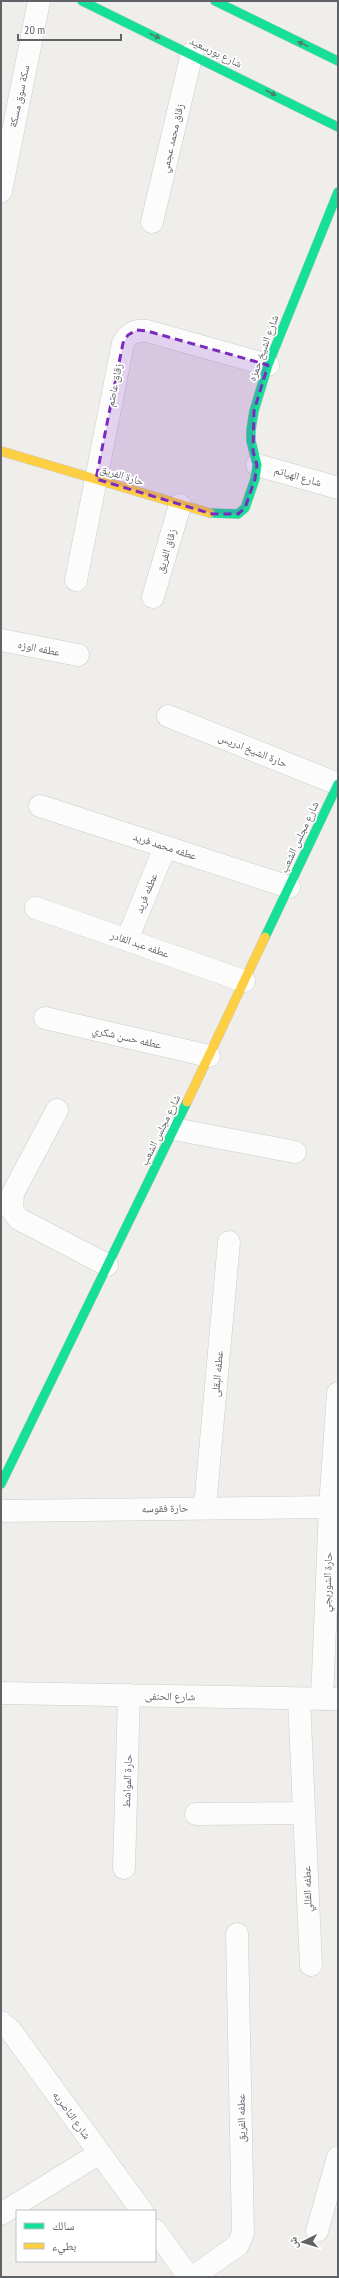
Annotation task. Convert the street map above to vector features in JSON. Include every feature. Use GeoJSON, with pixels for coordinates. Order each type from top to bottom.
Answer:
{"type":"FeatureCollection","features":[{"type":"Feature","properties":{"kind":"main road","name":"شارع بورسعيد"},"geometry":{"type":"LineString","coordinates":[[82,1],[338,126]]}},
{"type":"Feature","properties":{"kind":"main road"},"geometry":{"type":"LineString","coordinates":[[216,1],[338,61]]}},
{"type":"Feature","properties":{"kind":"main road","name":"شارع الشيخ حمزه"},"geometry":{"type":"LineString","coordinates":[[258,465],[251,442],[254,411],[268,365],[338,192]]}},
{"type":"Feature","properties":{"kind":"main road","name":"حارة الفريق"},"geometry":{"type":"LineString","coordinates":[[1,451],[212,514],[238,514],[245,508],[251,493],[258,465]]}},
{"type":"Feature","properties":{"kind":"main road","name":"شارع مجلس الشعب"},"geometry":{"type":"LineString","coordinates":[[1,1484],[174,1129],[338,784]]}},
{"type":"Feature","properties":{"kind":"street","name":"سكة سوق مسكة"},"geometry":{"type":"LineString","coordinates":[[1,192],[6,129],[39,1]]}},
{"type":"Feature","properties":{"kind":"street","name":"زقاق محمد عجمي"},"geometry":{"type":"LineString","coordinates":[[152,222],[192,54]]}},
{"type":"Feature","properties":{"kind":"street","name":"زقاق عاصم"},"geometry":{"type":"LineString","coordinates":[[76,580],[122,344],[128,335],[137,330],[147,331],[268,365]]}},
{"type":"Feature","properties":{"kind":"street","name":"شارع الهياتم"},"geometry":{"type":"LineString","coordinates":[[258,465],[338,488]]}},
{"type":"Feature","properties":{"kind":"street","name":"زقاق الفريق"},"geometry":{"type":"LineString","coordinates":[[153,597],[180,505]]}},
{"type":"Feature","properties":{"kind":"street","name":"عطفه الوزه"},"geometry":{"type":"LineString","coordinates":[[1,640],[78,655]]}},
{"type":"Feature","properties":{"kind":"street","name":"حارة الشيخ ادريس"},"geometry":{"type":"LineString","coordinates":[[168,716],[338,784]]}},
{"type":"Feature","properties":{"kind":"street","name":"عطفه محمد فريد"},"geometry":{"type":"LineString","coordinates":[[40,806],[289,887]]}},
{"type":"Feature","properties":{"kind":"street","name":"عطفه فريد"},"geometry":{"type":"LineString","coordinates":[[127,940],[165,847]]}},
{"type":"Feature","properties":{"kind":"street","name":"عطفه عبد القادر"},"geometry":{"type":"LineString","coordinates":[[36,908],[244,981]]}},
{"type":"Feature","properties":{"kind":"street","name":"عطفه حسن شكري"},"geometry":{"type":"LineString","coordinates":[[45,1018],[209,1056]]}},
{"type":"Feature","properties":{"kind":"street"},"geometry":{"type":"LineString","coordinates":[[57,1110],[12,1193],[12,1210],[19,1219],[107,1265]]}},
{"type":"Feature","properties":{"kind":"street"},"geometry":{"type":"LineString","coordinates":[[174,1129],[295,1152]]}},
{"type":"Feature","properties":{"kind":"street","name":"عطفه البقلى"},"geometry":{"type":"LineString","coordinates":[[206,1507],[229,1242]]}},
{"type":"Feature","properties":{"kind":"street","name":"حارة الشوربجي"},"geometry":{"type":"LineString","coordinates":[[330,1699],[330,1507],[335,1475],[338,1394]]}},
{"type":"Feature","properties":{"kind":"street","name":"حارة فقوسه"},"geometry":{"type":"LineString","coordinates":[[1,1511],[206,1507],[330,1507]]}},
{"type":"Feature","properties":{"kind":"street","name":"شارع الحنفى"},"geometry":{"type":"LineString","coordinates":[[1,1693],[330,1699]]}},
{"type":"Feature","properties":{"kind":"street","name":"حارة المواشط"},"geometry":{"type":"LineString","coordinates":[[124,1868],[130,1695]]}},
{"type":"Feature","properties":{"kind":"street","name":"عطفه القللي"},"geometry":{"type":"LineString","coordinates":[[299,1699],[311,1965]]}},
{"type":"Feature","properties":{"kind":"street"},"geometry":{"type":"LineString","coordinates":[[196,1814],[304,1813]]}},
{"type":"Feature","properties":{"kind":"street","name":"عطفه الفريق"},"geometry":{"type":"LineString","coordinates":[[193,2277],[238,2244],[243,2233],[237,1934]]}},
{"type":"Feature","properties":{"kind":"street","name":"شارع الناصريه"},"geometry":{"type":"LineString","coordinates":[[1,2022],[11,2031],[141,2210]]}},
{"type":"Feature","properties":{"kind":"street"},"geometry":{"type":"LineString","coordinates":[[1,2214],[100,2153]]}},
{"type":"Feature","properties":{"kind":"street"},"geometry":{"type":"LineString","coordinates":[[317,2231],[338,2157]]}},
{"type":"Feature","properties":{"kind":"street"},"geometry":{"type":"LineString","coordinates":[[156,2231],[189,2277]]}},
{"type":"Feature","properties":{"kind":"highlighted area"},"geometry":{"type":"Polygon","coordinates":[[[137,330],[147,331],[268,365],[254,411],[253,451],[257,465],[255,479],[245,508],[238,514],[212,514],[96,479],[123,343],[128,335],[137,330]]]}},
{"type":"Feature","properties":{"kind":"traffic: fast"},"geometry":{"type":"LineString","coordinates":[[82,1],[338,127]]}},
{"type":"Feature","properties":{"kind":"traffic: fast"},"geometry":{"type":"LineString","coordinates":[[215,1],[338,61]]}},
{"type":"Feature","properties":{"kind":"traffic: fast"},"geometry":{"type":"LineString","coordinates":[[210,513],[238,514],[245,508],[255,479],[257,465],[251,441],[254,411],[268,365],[338,192]]}},
{"type":"Feature","properties":{"kind":"traffic: fast"},"geometry":{"type":"LineString","coordinates":[[265,937],[338,784]]}},
{"type":"Feature","properties":{"kind":"traffic: fast"},"geometry":{"type":"LineString","coordinates":[[1,1484],[187,1102]]}},
{"type":"Feature","properties":{"kind":"traffic: slow"},"geometry":{"type":"LineString","coordinates":[[1,451],[210,513]]}},
{"type":"Feature","properties":{"kind":"traffic: slow"},"geometry":{"type":"LineString","coordinates":[[187,1102],[265,937]]}}]}
